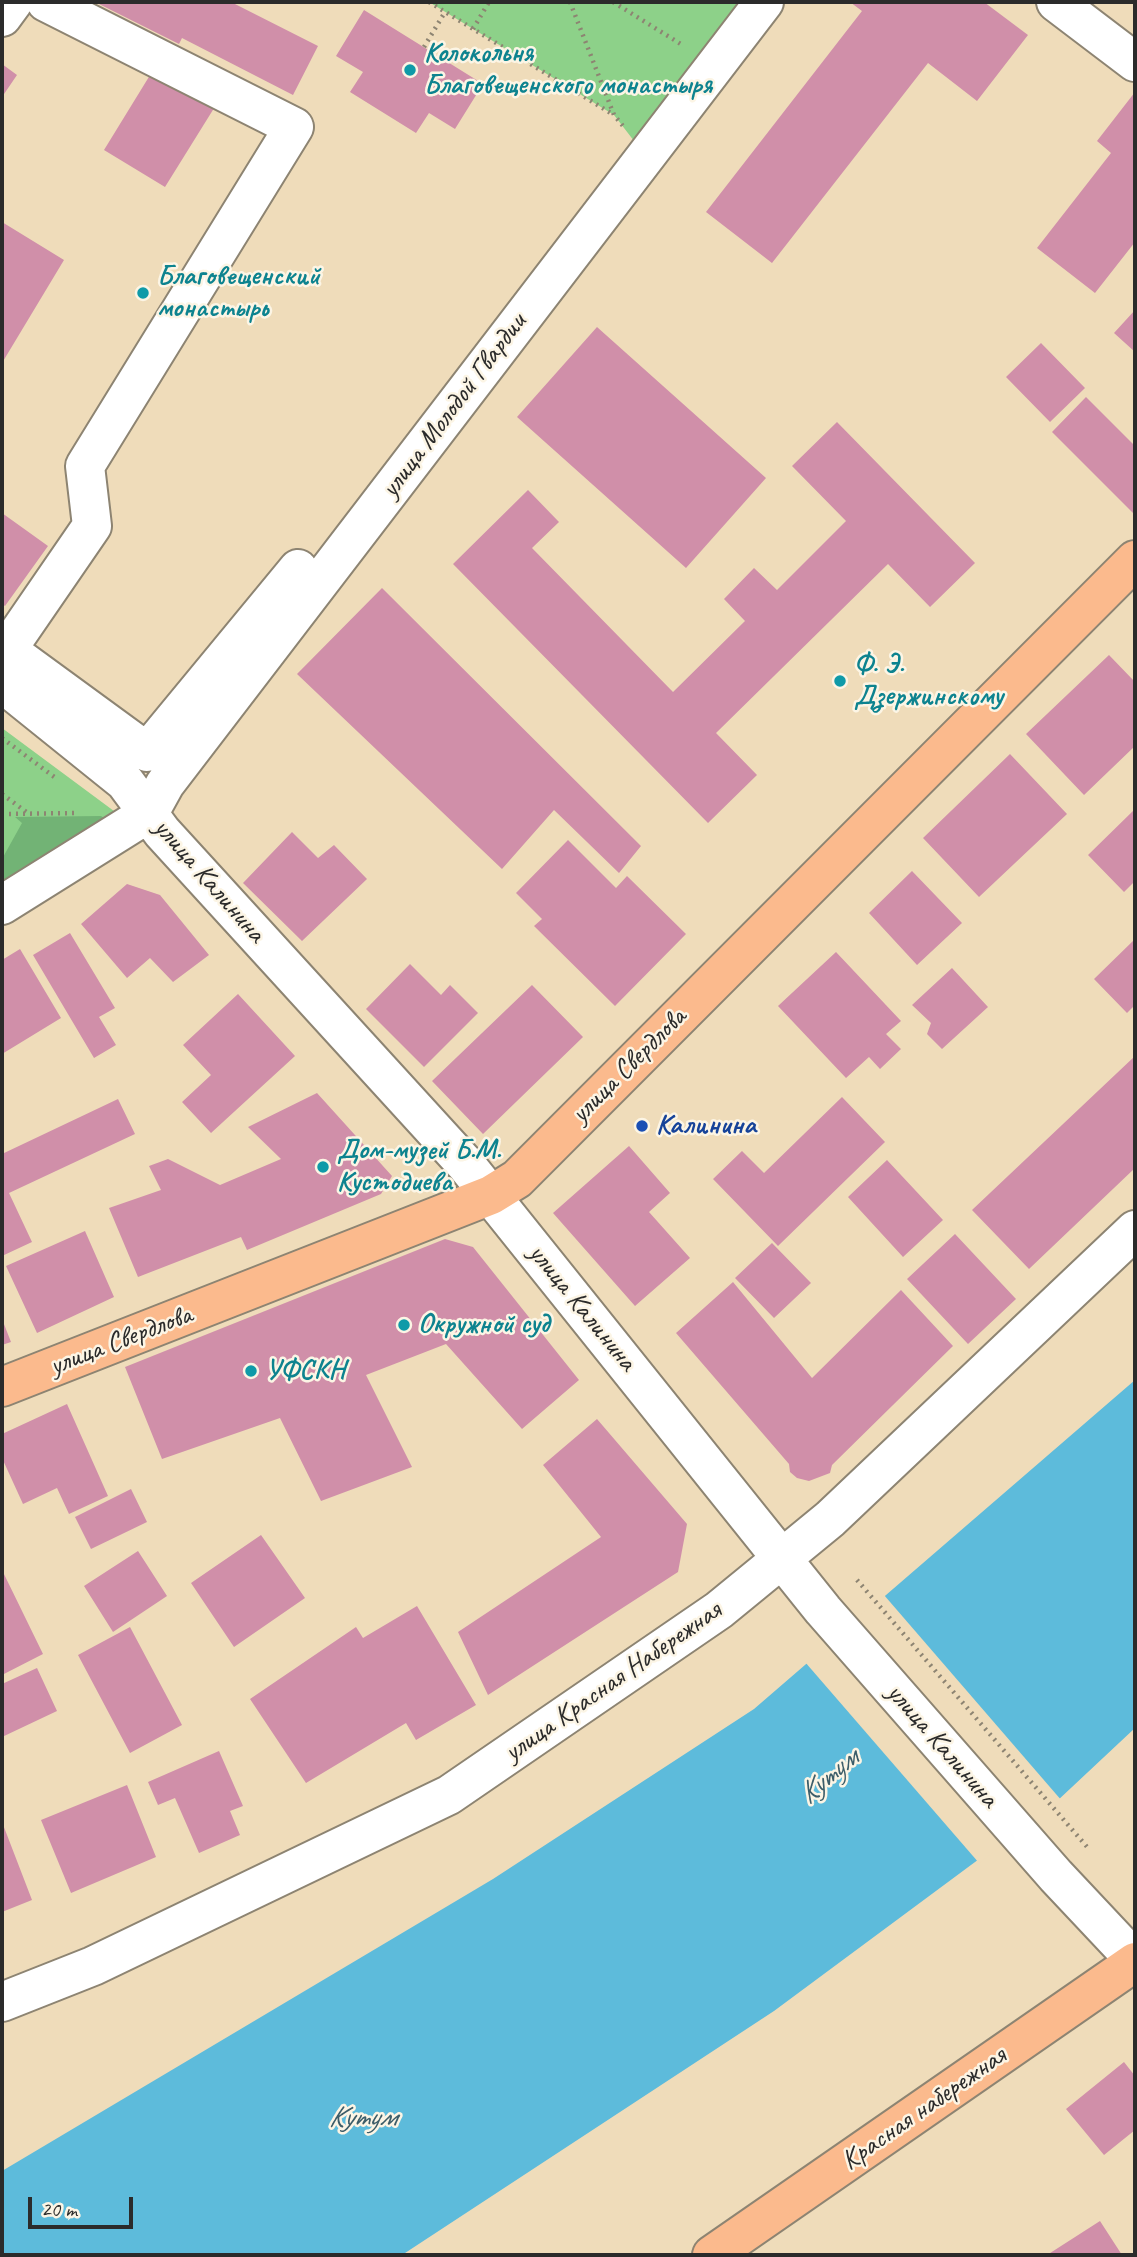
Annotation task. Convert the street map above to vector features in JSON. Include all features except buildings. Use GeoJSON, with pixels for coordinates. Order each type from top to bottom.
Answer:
{"type":"FeatureCollection","features":[{"type":"Feature","properties":{"kind":"main road","name":"улица Свердлова"},"geometry":{"type":"LineString","coordinates":[[2,1387],[491,1195],[517,1179],[1135,560]]}},
{"type":"Feature","properties":{"kind":"main road","name":"Красная набережная"},"geometry":{"type":"LineString","coordinates":[[712,2255],[1135,1961]]}},
{"type":"Feature","properties":{"kind":"street"},"geometry":{"type":"LineString","coordinates":[[2,17],[13,2]]}},
{"type":"Feature","properties":{"kind":"street"},"geometry":{"type":"LineString","coordinates":[[46,2],[294,127],[85,466],[92,526],[3,659],[147,752],[641,150]]}},
{"type":"Feature","properties":{"kind":"street"},"geometry":{"type":"LineString","coordinates":[[706,60],[748,2]]}},
{"type":"Feature","properties":{"kind":"street","name":"улица Молодой Гвардии"},"geometry":{"type":"LineString","coordinates":[[149,813],[164,784],[764,2]]}},
{"type":"Feature","properties":{"kind":"street"},"geometry":{"type":"LineString","coordinates":[[1055,2],[1135,61]]}},
{"type":"Feature","properties":{"kind":"street","name":"улица Калинина"},"geometry":{"type":"LineString","coordinates":[[3,659],[125,782],[162,832],[491,1195],[823,1609],[1056,1876],[1135,1961]]}},
{"type":"Feature","properties":{"kind":"street"},"geometry":{"type":"LineString","coordinates":[[2,905],[149,813]]}},
{"type":"Feature","properties":{"kind":"street","name":"улица Красная Набережная"},"geometry":{"type":"LineString","coordinates":[[2,2002],[93,1966],[449,1795],[719,1610],[783,1558],[830,1519],[1135,1230]]}},
{"type":"Feature","properties":{"kind":"path"},"geometry":{"type":"LineString","coordinates":[[429,2],[614,115],[570,2]]}},
{"type":"Feature","properties":{"kind":"path"},"geometry":{"type":"LineString","coordinates":[[473,29],[489,2]]}},
{"type":"Feature","properties":{"kind":"path"},"geometry":{"type":"LineString","coordinates":[[613,2],[706,60]]}},
{"type":"Feature","properties":{"kind":"path"},"geometry":{"type":"LineString","coordinates":[[424,47],[445,12]]}},
{"type":"Feature","properties":{"kind":"path"},"geometry":{"type":"LineString","coordinates":[[2,738],[58,779]]}},
{"type":"Feature","properties":{"kind":"path"},"geometry":{"type":"LineString","coordinates":[[2,794],[29,814]]}},
{"type":"Feature","properties":{"kind":"path"},"geometry":{"type":"LineString","coordinates":[[2,814],[65,813]]}},
{"type":"Feature","properties":{"kind":"path"},"geometry":{"type":"LineString","coordinates":[[858,1580],[1088,1848]]}},
{"type":"Feature","properties":{"kind":"green space"},"geometry":{"type":"Polygon","coordinates":[[[429,2],[748,2],[641,150],[614,115],[429,2]]]}},
{"type":"Feature","properties":{"kind":"green space"},"geometry":{"type":"Polygon","coordinates":[[[2,728],[122,817],[2,884],[2,728]]]}},
{"type":"Feature","properties":{"kind":"green space"},"geometry":{"type":"Polygon","coordinates":[[[101,816],[112,823],[2,885],[2,859],[22,823],[15,817],[101,816]]]}},
{"type":"Feature","properties":{"kind":"water","name":"Кутум"},"geometry":{"type":"Polygon","coordinates":[[[1135,1380],[1135,1728],[1056,1802],[774,2011],[402,2255],[2,2255],[2,2171],[493,1879],[754,1709],[1135,1380]]]}},
{"type":"Feature","properties":{"kind":"pier"},"geometry":{"type":"Polygon","coordinates":[[[884,1595],[1062,1801],[979,1863],[805,1662],[884,1595]]]}},
{"type":"Feature","properties":{"kind":"place","name":"Колокольня Благовещенского монастыря"},"geometry":{"type":"Point","coordinates":[410,70]}},
{"type":"Feature","properties":{"kind":"place","name":"Благовещенский монастырь"},"geometry":{"type":"Point","coordinates":[143,293]}},
{"type":"Feature","properties":{"kind":"place","name":"Ф. Э. Дзержинскому"},"geometry":{"type":"Point","coordinates":[840,681]}},
{"type":"Feature","properties":{"kind":"place","name":"Калинина"},"geometry":{"type":"Point","coordinates":[642,1126]}},
{"type":"Feature","properties":{"kind":"place","name":"Дом-музей Б.М. Кустодиева"},"geometry":{"type":"Point","coordinates":[323,1167]}},
{"type":"Feature","properties":{"kind":"place","name":"Окружной суд"},"geometry":{"type":"Point","coordinates":[404,1325]}},
{"type":"Feature","properties":{"kind":"place","name":"УФСКН"},"geometry":{"type":"Point","coordinates":[251,1371]}}]}
